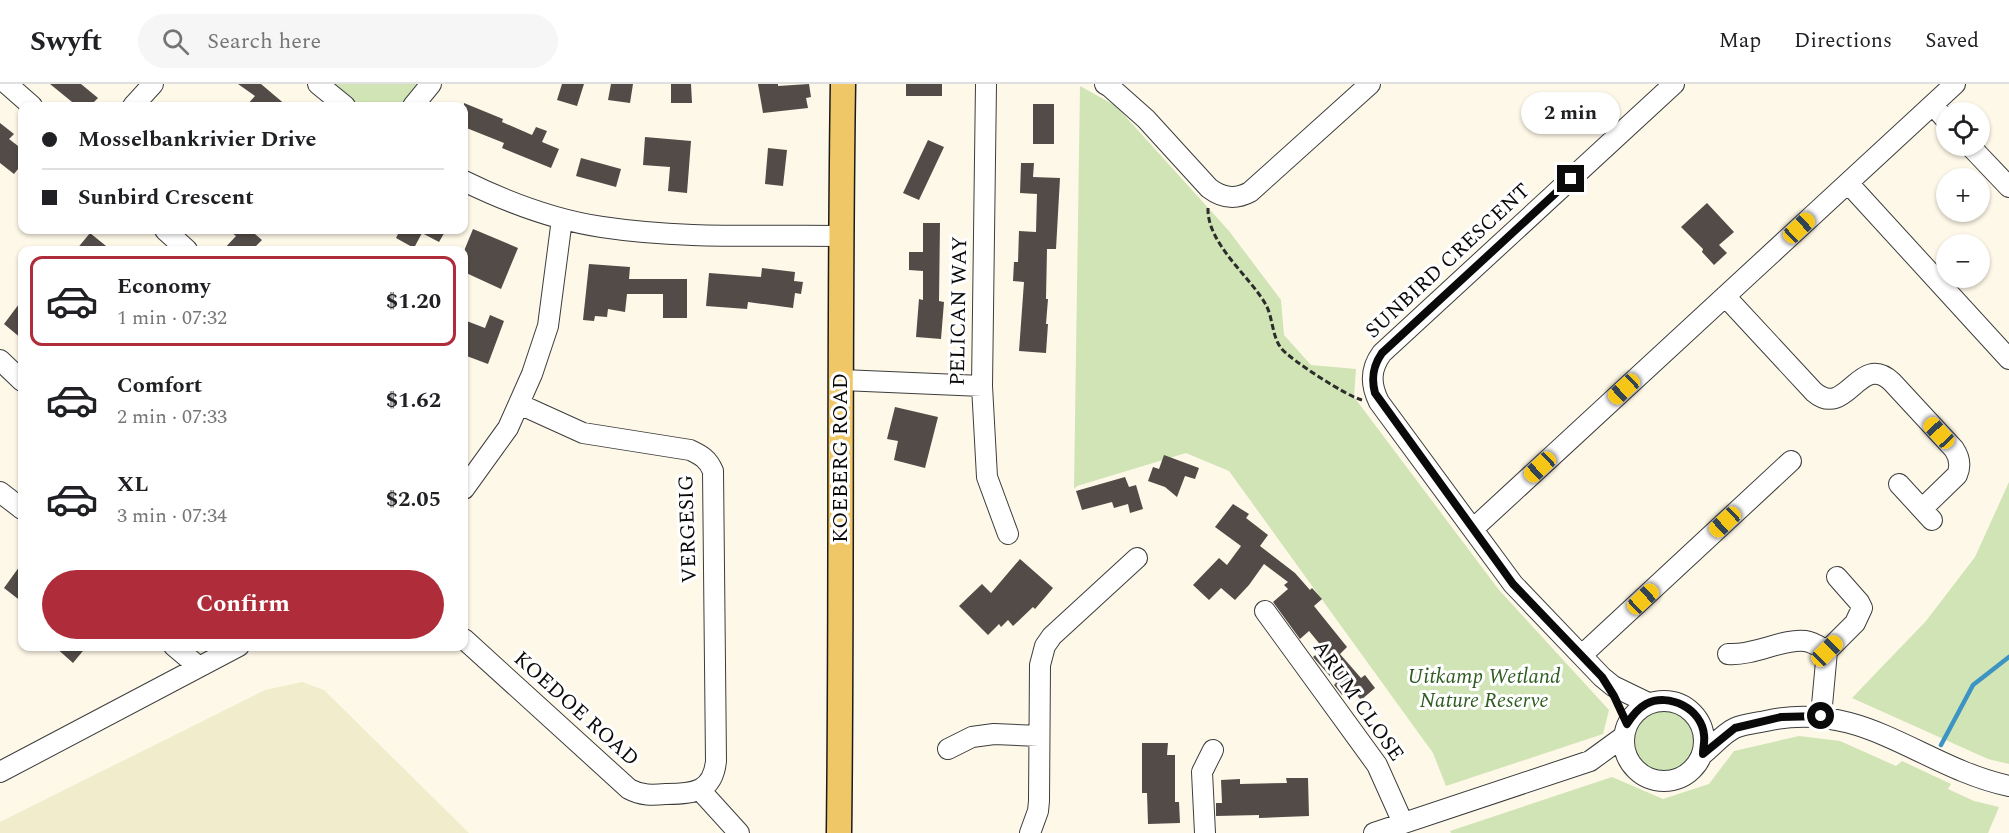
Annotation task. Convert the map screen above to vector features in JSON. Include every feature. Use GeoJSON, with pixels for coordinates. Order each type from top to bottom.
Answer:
{"type":"FeatureCollection","features":[{"type":"Feature","properties":{"kind":"main road","name":"KOEBERG ROAD"},"geometry":{"type":"LineString","coordinates":[[839,833],[843,84]]}},
{"type":"Feature","properties":{"kind":"main road"},"geometry":{"type":"LineString","coordinates":[[840,732],[849,740],[850,747],[853,833]]}},
{"type":"Feature","properties":{"kind":"street"},"geometry":{"type":"LineString","coordinates":[[7,84],[27,102]]}},
{"type":"Feature","properties":{"kind":"street"},"geometry":{"type":"LineString","coordinates":[[136,102],[153,84]]}},
{"type":"Feature","properties":{"kind":"street"},"geometry":{"type":"LineString","coordinates":[[318,84],[340,102]]}},
{"type":"Feature","properties":{"kind":"street"},"geometry":{"type":"LineString","coordinates":[[416,102],[430,84]]}},
{"type":"Feature","properties":{"kind":"street","name":"PELICAN WAY"},"geometry":{"type":"LineString","coordinates":[[986,84],[982,386],[987,477],[1008,534]]}},
{"type":"Feature","properties":{"kind":"street"},"geometry":{"type":"LineString","coordinates":[[1110,85],[1146,119],[1209,188],[1215,193],[1231,197],[1250,192],[1370,84]]}},
{"type":"Feature","properties":{"kind":"street","name":"SUNBIRD CRESCENT"},"geometry":{"type":"LineString","coordinates":[[1648,703],[1613,686],[1602,677],[1513,584],[1379,402],[1372,385],[1372,376],[1382,353],[1674,84]]}},
{"type":"Feature","properties":{"kind":"street"},"geometry":{"type":"LineString","coordinates":[[1473,529],[1955,84]]}},
{"type":"Feature","properties":{"kind":"street"},"geometry":{"type":"LineString","coordinates":[[1933,105],[1936,108]]}},
{"type":"Feature","properties":{"kind":"street"},"geometry":{"type":"LineString","coordinates":[[1980,156],[2009,187]]}},
{"type":"Feature","properties":{"kind":"street"},"geometry":{"type":"LineString","coordinates":[[468,183],[515,203],[562,219],[602,227],[701,236],[841,236]]}},
{"type":"Feature","properties":{"kind":"street"},"geometry":{"type":"LineString","coordinates":[[1848,183],[2009,359]]}},
{"type":"Feature","properties":{"kind":"street"},"geometry":{"type":"LineString","coordinates":[[468,483],[508,428],[548,326],[562,219]]}},
{"type":"Feature","properties":{"kind":"street"},"geometry":{"type":"LineString","coordinates":[[169,234],[183,246]]}},
{"type":"Feature","properties":{"kind":"street"},"geometry":{"type":"LineString","coordinates":[[1725,296],[1822,398],[1839,397],[1869,375],[1881,375],[1892,382],[1954,449],[1959,459],[1957,475],[1927,514],[1899,484]]}},
{"type":"Feature","properties":{"kind":"street"},"geometry":{"type":"LineString","coordinates":[[0,360],[18,377]]}},
{"type":"Feature","properties":{"kind":"street"},"geometry":{"type":"LineString","coordinates":[[842,380],[982,386]]}},
{"type":"Feature","properties":{"kind":"street","name":"VERGESIG"},"geometry":{"type":"LineString","coordinates":[[519,404],[583,433],[690,450],[702,455],[710,463],[713,471],[716,761],[711,778],[700,790]]}},
{"type":"Feature","properties":{"kind":"street"},"geometry":{"type":"LineString","coordinates":[[1582,655],[1791,461]]}},
{"type":"Feature","properties":{"kind":"street"},"geometry":{"type":"LineString","coordinates":[[0,492],[18,506]]}},
{"type":"Feature","properties":{"kind":"street"},"geometry":{"type":"LineString","coordinates":[[1030,833],[1038,811],[1040,665],[1045,646],[1052,636],[1137,558]]}},
{"type":"Feature","properties":{"kind":"street"},"geometry":{"type":"LineString","coordinates":[[1821,716],[1827,651],[1855,622],[1862,608],[1837,577]]}},
{"type":"Feature","properties":{"kind":"street","name":"ARUM CLOSE"},"geometry":{"type":"LineString","coordinates":[[1265,611],[1377,765],[1403,823]]}},
{"type":"Feature","properties":{"kind":"street"},"geometry":{"type":"LineString","coordinates":[[1728,654],[1741,655],[1797,641],[1810,643],[1827,651]]}},
{"type":"Feature","properties":{"kind":"street","name":"KOEDOE ROAD"},"geometry":{"type":"LineString","coordinates":[[468,643],[629,789],[645,795],[686,794],[700,790]]}},
{"type":"Feature","properties":{"kind":"street"},"geometry":{"type":"LineString","coordinates":[[180,651],[199,667]]}},
{"type":"Feature","properties":{"kind":"street"},"geometry":{"type":"LineString","coordinates":[[0,772],[229,651]]}},
{"type":"Feature","properties":{"kind":"street","name":"SUNBIRD CRESCENT"},"geometry":{"type":"LineString","coordinates":[[1602,677],[1614,696],[1625,731]]}},
{"type":"Feature","properties":{"kind":"street"},"geometry":{"type":"LineString","coordinates":[[1590,761],[1625,731],[1634,713],[1648,703],[1665,700],[1681,704],[1695,714],[1735,728]]}},
{"type":"Feature","properties":{"kind":"street"},"geometry":{"type":"LineString","coordinates":[[1695,714],[1704,733],[1703,754]]}},
{"type":"Feature","properties":{"kind":"street"},"geometry":{"type":"LineString","coordinates":[[1625,731],[1625,751],[1630,764],[1644,776],[1661,781],[1679,779],[1694,769],[1703,754],[1735,728],[1781,717],[1821,716],[1862,726],[1977,777],[2009,786]]}},
{"type":"Feature","properties":{"kind":"street"},"geometry":{"type":"LineString","coordinates":[[948,749],[972,737],[994,734],[1040,736]]}},
{"type":"Feature","properties":{"kind":"street"},"geometry":{"type":"LineString","coordinates":[[1205,833],[1202,772],[1213,750]]}},
{"type":"Feature","properties":{"kind":"street"},"geometry":{"type":"LineString","coordinates":[[1374,833],[1590,761],[1610,760],[1630,764]]}},
{"type":"Feature","properties":{"kind":"street"},"geometry":{"type":"LineString","coordinates":[[700,790],[739,833]]}},
{"type":"Feature","properties":{"kind":"street"},"geometry":{"type":"LineString","coordinates":[[1038,811],[1046,833]]}},
{"type":"Feature","properties":{"kind":"path"},"geometry":{"type":"LineString","coordinates":[[1209,188],[1208,214],[1213,228],[1234,265],[1265,304],[1280,346],[1291,356],[1358,400],[1379,402]]}},
{"type":"Feature","properties":{"kind":"shaded area"},"geometry":{"type":"Polygon","coordinates":[[[302,682],[324,690],[469,833],[0,833],[0,822],[265,690],[302,682]]]}},
{"type":"Feature","properties":{"kind":"green space"},"geometry":{"type":"Polygon","coordinates":[[[331,84],[418,84],[404,102],[354,102],[331,84]]]}},
{"type":"Feature","properties":{"kind":"green space","name":"Uitkamp Wetland Nature Reserve"},"geometry":{"type":"Polygon","coordinates":[[[1080,86],[1116,106],[1229,231],[1281,300],[1284,335],[1311,365],[1356,369],[1354,397],[1499,590],[1609,710],[1603,734],[1446,786],[1433,753],[1229,471],[1186,453],[1077,486],[1074,489],[1080,86]]]}},
{"type":"Feature","properties":{"kind":"green space"},"geometry":{"type":"Polygon","coordinates":[[[2009,482],[2009,764],[1988,759],[1852,698],[1926,621],[1975,557],[2009,482]]]}},
{"type":"Feature","properties":{"kind":"green space"},"geometry":{"type":"Polygon","coordinates":[[[1658,708],[1670,708],[1687,717],[1694,728],[1696,740],[1694,752],[1687,763],[1670,772],[1658,772],[1646,767],[1637,758],[1632,746],[1632,734],[1637,722],[1646,713],[1658,708]]]}},
{"type":"Feature","properties":{"kind":"green space"},"geometry":{"type":"Polygon","coordinates":[[[1799,736],[1840,741],[1896,766],[1902,761],[1951,784],[1948,789],[1974,801],[1999,807],[1988,833],[1451,833],[1450,831],[1612,777],[1663,799],[1709,784],[1734,751],[1799,736]]]}},
{"type":"Feature","properties":{"kind":"building"},"geometry":{"type":"Polygon","coordinates":[[[50,84],[81,84],[98,98],[94,102],[72,102],[50,84]]]}},
{"type":"Feature","properties":{"kind":"building"},"geometry":{"type":"Polygon","coordinates":[[[238,84],[261,84],[282,102],[250,102],[255,96],[238,84]]]}},
{"type":"Feature","properties":{"kind":"building"},"geometry":{"type":"Polygon","coordinates":[[[562,84],[584,84],[577,106],[557,100],[562,84]]]}},
{"type":"Feature","properties":{"kind":"building"},"geometry":{"type":"Polygon","coordinates":[[[611,84],[633,84],[630,103],[608,100],[611,84]]]}},
{"type":"Feature","properties":{"kind":"building"},"geometry":{"type":"Polygon","coordinates":[[[671,84],[691,84],[692,103],[671,103],[671,84]]]}},
{"type":"Feature","properties":{"kind":"building"},"geometry":{"type":"Polygon","coordinates":[[[758,84],[778,84],[778,86],[809,84],[811,97],[806,98],[808,108],[763,113],[758,84]]]}},
{"type":"Feature","properties":{"kind":"building"},"geometry":{"type":"Polygon","coordinates":[[[906,84],[942,84],[942,96],[906,96],[906,84]]]}},
{"type":"Feature","properties":{"kind":"building"},"geometry":{"type":"Polygon","coordinates":[[[1033,104],[1054,104],[1054,144],[1033,144],[1033,104]]]}},
{"type":"Feature","properties":{"kind":"building"},"geometry":{"type":"Polygon","coordinates":[[[468,105],[503,119],[502,122],[532,135],[536,127],[547,131],[542,142],[559,149],[551,168],[502,148],[504,143],[468,129],[468,105]]]}},
{"type":"Feature","properties":{"kind":"building"},"geometry":{"type":"Polygon","coordinates":[[[0,123],[14,134],[9,139],[18,146],[18,169],[14,174],[0,163],[0,123]]]}},
{"type":"Feature","properties":{"kind":"building"},"geometry":{"type":"Polygon","coordinates":[[[645,137],[691,141],[687,193],[668,191],[670,167],[643,165],[645,137]]]}},
{"type":"Feature","properties":{"kind":"building"},"geometry":{"type":"Polygon","coordinates":[[[928,140],[944,147],[919,200],[903,193],[928,140]]]}},
{"type":"Feature","properties":{"kind":"building"},"geometry":{"type":"Polygon","coordinates":[[[768,148],[787,150],[783,186],[765,184],[768,148]]]}},
{"type":"Feature","properties":{"kind":"building"},"geometry":{"type":"Polygon","coordinates":[[[581,158],[621,169],[616,187],[576,176],[581,158]]]}},
{"type":"Feature","properties":{"kind":"building"},"geometry":{"type":"Polygon","coordinates":[[[1021,163],[1034,163],[1033,177],[1060,178],[1056,249],[1047,249],[1046,353],[1019,351],[1024,282],[1013,281],[1014,262],[1018,262],[1019,231],[1036,232],[1037,194],[1020,193],[1021,163]]]}},
{"type":"Feature","properties":{"kind":"building"},"geometry":{"type":"Polygon","coordinates":[[[1707,203],[1734,232],[1719,245],[1727,253],[1714,265],[1702,252],[1703,249],[1681,227],[1707,203]]]}},
{"type":"Feature","properties":{"kind":"building"},"geometry":{"type":"Polygon","coordinates":[[[923,223],[940,223],[939,301],[944,302],[941,339],[916,337],[919,299],[923,300],[923,271],[909,270],[909,252],[923,252],[923,223]]]}},
{"type":"Feature","properties":{"kind":"building"},"geometry":{"type":"Polygon","coordinates":[[[473,229],[518,248],[501,289],[468,274],[468,246],[466,246],[473,229]]]}},
{"type":"Feature","properties":{"kind":"building"},"geometry":{"type":"Polygon","coordinates":[[[91,234],[106,246],[79,246],[91,234]]]}},
{"type":"Feature","properties":{"kind":"building"},"geometry":{"type":"Polygon","coordinates":[[[233,234],[255,234],[262,240],[256,246],[227,246],[236,236],[233,234]]]}},
{"type":"Feature","properties":{"kind":"building"},"geometry":{"type":"Polygon","coordinates":[[[398,234],[421,234],[415,246],[410,246],[396,238],[398,234]]]}},
{"type":"Feature","properties":{"kind":"building"},"geometry":{"type":"Polygon","coordinates":[[[424,234],[444,234],[439,242],[424,234]]]}},
{"type":"Feature","properties":{"kind":"building"},"geometry":{"type":"Polygon","coordinates":[[[589,264],[630,267],[629,279],[687,279],[687,318],[663,318],[663,294],[627,294],[625,312],[608,309],[607,317],[595,316],[594,321],[583,320],[589,264]]]}},
{"type":"Feature","properties":{"kind":"building"},"geometry":{"type":"Polygon","coordinates":[[[762,268],[795,272],[794,281],[803,282],[801,294],[795,293],[793,308],[748,302],[747,309],[706,306],[709,273],[761,277],[762,268]]]}},
{"type":"Feature","properties":{"kind":"building"},"geometry":{"type":"Polygon","coordinates":[[[18,305],[18,336],[4,324],[18,305]]]}},
{"type":"Feature","properties":{"kind":"building"},"geometry":{"type":"Polygon","coordinates":[[[490,315],[504,321],[488,364],[468,356],[468,322],[485,328],[490,315]]]}},
{"type":"Feature","properties":{"kind":"building"},"geometry":{"type":"Polygon","coordinates":[[[895,407],[938,417],[925,468],[894,460],[898,441],[887,439],[895,407]]]}},
{"type":"Feature","properties":{"kind":"building"},"geometry":{"type":"Polygon","coordinates":[[[1164,455],[1199,468],[1195,479],[1185,476],[1177,497],[1165,487],[1148,481],[1153,467],[1159,469],[1164,455]]]}},
{"type":"Feature","properties":{"kind":"building"},"geometry":{"type":"Polygon","coordinates":[[[1125,477],[1129,487],[1136,485],[1143,509],[1130,513],[1128,504],[1114,508],[1112,502],[1082,510],[1076,491],[1125,477]]]}},
{"type":"Feature","properties":{"kind":"building"},"geometry":{"type":"Polygon","coordinates":[[[1233,504],[1249,514],[1246,518],[1268,535],[1260,546],[1295,573],[1310,590],[1312,588],[1322,599],[1314,606],[1347,647],[1340,654],[1361,678],[1365,675],[1375,688],[1361,700],[1351,688],[1342,695],[1334,685],[1336,683],[1313,657],[1323,648],[1309,631],[1300,639],[1273,602],[1288,589],[1284,585],[1288,582],[1264,564],[1235,600],[1221,588],[1209,600],[1193,585],[1219,558],[1227,565],[1241,546],[1215,527],[1233,504]]]}},
{"type":"Feature","properties":{"kind":"building"},"geometry":{"type":"Polygon","coordinates":[[[1020,559],[1053,588],[1035,609],[1033,607],[1013,626],[1008,620],[1001,627],[999,624],[988,635],[959,606],[982,584],[991,593],[1020,559]]]}},
{"type":"Feature","properties":{"kind":"building"},"geometry":{"type":"Polygon","coordinates":[[[18,569],[18,599],[4,588],[18,569]]]}},
{"type":"Feature","properties":{"kind":"building"},"geometry":{"type":"Polygon","coordinates":[[[60,651],[83,651],[73,663],[60,651]]]}},
{"type":"Feature","properties":{"kind":"building"},"geometry":{"type":"Polygon","coordinates":[[[1142,743],[1168,743],[1167,755],[1175,755],[1175,802],[1179,802],[1180,823],[1148,824],[1147,793],[1142,793],[1142,743]]]}},
{"type":"Feature","properties":{"kind":"building"},"geometry":{"type":"Polygon","coordinates":[[[1286,778],[1308,778],[1309,816],[1259,818],[1259,815],[1216,816],[1216,803],[1222,803],[1221,780],[1240,779],[1240,784],[1287,783],[1286,778]]]}},
{"type":"Feature","properties":{"kind":"waterway"},"geometry":{"type":"LineString","coordinates":[[1941,745],[1973,685],[2009,657]]}},
{"type":"Feature","properties":{"kind":"route"},"geometry":{"type":"LineString","coordinates":[[1571,179],[1382,353],[1372,376],[1372,385],[1379,402],[1513,584],[1602,677],[1627,724],[1634,713],[1648,703],[1665,700],[1681,704],[1695,714],[1704,733],[1703,754],[1735,728],[1781,717],[1821,716]]}}]}
